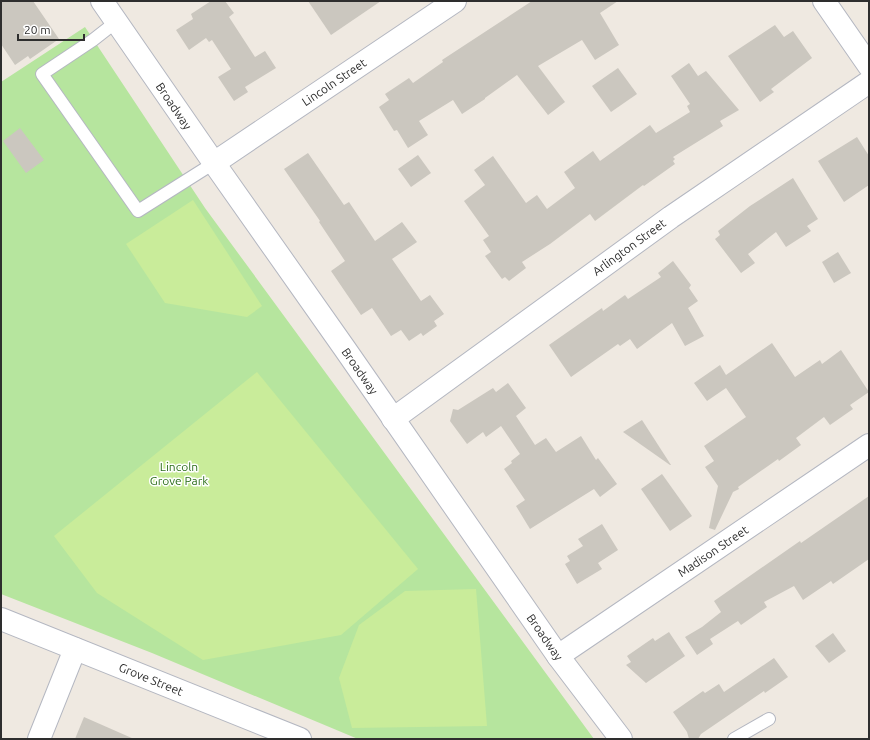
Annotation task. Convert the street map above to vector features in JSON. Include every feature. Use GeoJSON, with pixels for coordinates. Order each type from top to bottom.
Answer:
{"type":"FeatureCollection","features":[{"type":"Feature","properties":{"kind":"street","name":"Broadway"},"geometry":{"type":"LineString","coordinates":[[102,1],[558,656],[621,739]]}},
{"type":"Feature","properties":{"kind":"street","name":"Lincoln Street"},"geometry":{"type":"LineString","coordinates":[[214,163],[455,1]]}},
{"type":"Feature","properties":{"kind":"street"},"geometry":{"type":"LineString","coordinates":[[824,1],[869,66]]}},
{"type":"Feature","properties":{"kind":"street","name":"Arlington Street"},"geometry":{"type":"LineString","coordinates":[[393,419],[671,217],[869,82]]}},
{"type":"Feature","properties":{"kind":"street","name":"Madison Street"},"geometry":{"type":"LineString","coordinates":[[558,656],[869,445]]}},
{"type":"Feature","properties":{"kind":"street","name":"Grove Street"},"geometry":{"type":"LineString","coordinates":[[1,619],[300,739]]}},
{"type":"Feature","properties":{"kind":"street"},"geometry":{"type":"LineString","coordinates":[[39,739],[75,649]]}},
{"type":"Feature","properties":{"kind":"lane"},"geometry":{"type":"LineString","coordinates":[[116,22],[93,40],[42,74],[138,211],[214,163]]}},
{"type":"Feature","properties":{"kind":"lane"},"geometry":{"type":"LineString","coordinates":[[734,739],[769,719]]}},
{"type":"Feature","properties":{"kind":"green space","name":"Lincoln Grove Park"},"geometry":{"type":"Polygon","coordinates":[[[85,27],[205,208],[594,739],[358,739],[152,653],[1,594],[1,82],[85,27]]]}},
{"type":"Feature","properties":{"kind":"green space"},"geometry":{"type":"Polygon","coordinates":[[[193,200],[262,306],[247,317],[165,303],[126,244],[193,200]]]}},
{"type":"Feature","properties":{"kind":"green space"},"geometry":{"type":"Polygon","coordinates":[[[257,372],[418,569],[341,635],[203,660],[97,593],[54,536],[257,372]]]}},
{"type":"Feature","properties":{"kind":"green space"},"geometry":{"type":"Polygon","coordinates":[[[476,589],[487,726],[352,728],[339,678],[359,625],[405,591],[476,589]]]}},
{"type":"Feature","properties":{"kind":"building"},"geometry":{"type":"Polygon","coordinates":[[[1,1],[33,1],[59,39],[30,59],[28,56],[15,65],[1,44],[1,1]]]}},
{"type":"Feature","properties":{"kind":"building"},"geometry":{"type":"Polygon","coordinates":[[[211,1],[225,1],[234,13],[229,17],[255,57],[265,51],[276,68],[245,87],[248,92],[234,101],[218,77],[231,69],[212,40],[209,42],[206,38],[189,50],[176,30],[193,19],[191,14],[211,1]]]}},
{"type":"Feature","properties":{"kind":"building"},"geometry":{"type":"Polygon","coordinates":[[[308,1],[381,1],[331,35],[308,1]]]}},
{"type":"Feature","properties":{"kind":"building"},"geometry":{"type":"Polygon","coordinates":[[[532,1],[618,1],[600,13],[619,45],[595,60],[582,40],[538,66],[565,102],[548,115],[517,75],[462,114],[453,100],[419,121],[428,135],[408,148],[397,130],[394,131],[379,107],[389,100],[385,94],[409,78],[413,83],[443,62],[442,60],[532,1]]]}},
{"type":"Feature","properties":{"kind":"building"},"geometry":{"type":"Polygon","coordinates":[[[775,25],[784,37],[793,31],[812,58],[771,89],[774,92],[760,102],[728,56],[775,25]]]}},
{"type":"Feature","properties":{"kind":"building"},"geometry":{"type":"Polygon","coordinates":[[[689,63],[698,76],[706,71],[739,110],[720,121],[723,126],[673,157],[675,159],[673,161],[675,164],[644,186],[643,185],[595,221],[590,214],[550,244],[522,262],[526,268],[509,281],[505,277],[502,279],[485,256],[491,252],[483,240],[489,236],[464,201],[485,185],[474,170],[493,156],[526,203],[537,195],[547,209],[575,188],[564,172],[593,151],[600,161],[650,125],[656,133],[690,112],[687,106],[690,104],[671,76],[689,63]]]}},
{"type":"Feature","properties":{"kind":"building"},"geometry":{"type":"Polygon","coordinates":[[[618,68],[637,94],[611,112],[592,86],[618,68]]]}},
{"type":"Feature","properties":{"kind":"building"},"geometry":{"type":"Polygon","coordinates":[[[20,128],[44,160],[26,173],[3,141],[20,128]]]}},
{"type":"Feature","properties":{"kind":"building"},"geometry":{"type":"Polygon","coordinates":[[[857,137],[869,156],[869,185],[844,202],[818,161],[857,137]]]}},
{"type":"Feature","properties":{"kind":"building"},"geometry":{"type":"Polygon","coordinates":[[[308,153],[344,205],[349,202],[375,241],[402,222],[417,242],[392,259],[421,301],[430,295],[444,314],[434,321],[437,326],[423,336],[421,333],[409,341],[401,330],[391,336],[372,308],[361,315],[331,271],[345,261],[319,222],[320,221],[284,169],[308,153]]]}},
{"type":"Feature","properties":{"kind":"building"},"geometry":{"type":"Polygon","coordinates":[[[418,155],[431,173],[411,187],[398,169],[418,155]]]}},
{"type":"Feature","properties":{"kind":"building"},"geometry":{"type":"Polygon","coordinates":[[[793,178],[818,219],[807,226],[811,231],[786,247],[776,232],[748,254],[755,263],[741,273],[715,239],[720,235],[718,231],[750,206],[793,178]]]}},
{"type":"Feature","properties":{"kind":"building"},"geometry":{"type":"Polygon","coordinates":[[[838,252],[851,273],[834,283],[822,262],[838,252]]]}},
{"type":"Feature","properties":{"kind":"building"},"geometry":{"type":"Polygon","coordinates":[[[673,261],[691,285],[689,288],[698,301],[688,308],[704,336],[685,346],[672,323],[637,349],[630,339],[620,346],[618,344],[571,377],[549,345],[602,308],[603,311],[625,295],[628,299],[661,277],[658,273],[673,261]]]}},
{"type":"Feature","properties":{"kind":"building"},"geometry":{"type":"Polygon","coordinates":[[[772,343],[795,377],[820,360],[822,364],[841,350],[869,392],[850,405],[853,409],[830,425],[824,417],[796,438],[801,445],[738,487],[739,489],[733,492],[715,530],[709,528],[718,486],[705,467],[714,461],[704,446],[746,417],[726,388],[707,401],[694,383],[720,365],[726,375],[772,343]]]}},
{"type":"Feature","properties":{"kind":"building"},"geometry":{"type":"Polygon","coordinates":[[[508,383],[526,408],[516,416],[535,445],[546,438],[556,452],[581,436],[596,460],[598,458],[617,484],[600,497],[594,489],[530,529],[516,506],[525,500],[504,469],[520,454],[501,426],[486,437],[483,432],[467,444],[450,421],[453,409],[458,410],[493,388],[496,392],[508,383]]]}},
{"type":"Feature","properties":{"kind":"building"},"geometry":{"type":"Polygon","coordinates":[[[642,420],[671,465],[623,432],[642,420]]]}},
{"type":"Feature","properties":{"kind":"building"},"geometry":{"type":"Polygon","coordinates":[[[662,474],[692,516],[670,531],[641,489],[662,474]]]}},
{"type":"Feature","properties":{"kind":"building"},"geometry":{"type":"Polygon","coordinates":[[[869,496],[869,559],[833,584],[831,581],[803,600],[794,586],[764,602],[767,607],[741,625],[738,621],[710,639],[713,644],[697,655],[685,637],[702,627],[721,612],[714,601],[800,541],[801,543],[869,496]]]}},
{"type":"Feature","properties":{"kind":"building"},"geometry":{"type":"Polygon","coordinates":[[[602,524],[618,550],[598,563],[602,569],[577,584],[565,564],[570,561],[567,556],[583,546],[578,539],[602,524]]]}},
{"type":"Feature","properties":{"kind":"building"},"geometry":{"type":"Polygon","coordinates":[[[669,632],[685,656],[646,683],[626,665],[631,662],[627,656],[653,638],[655,641],[669,632]]]}},
{"type":"Feature","properties":{"kind":"building"},"geometry":{"type":"Polygon","coordinates":[[[833,633],[846,651],[829,663],[815,646],[833,633]]]}},
{"type":"Feature","properties":{"kind":"building"},"geometry":{"type":"Polygon","coordinates":[[[774,658],[788,677],[765,693],[764,691],[701,734],[698,739],[689,739],[687,732],[673,712],[703,691],[705,693],[719,684],[724,692],[774,658]]]}},
{"type":"Feature","properties":{"kind":"building"},"geometry":{"type":"Polygon","coordinates":[[[84,717],[134,739],[75,739],[84,717]]]}}]}
